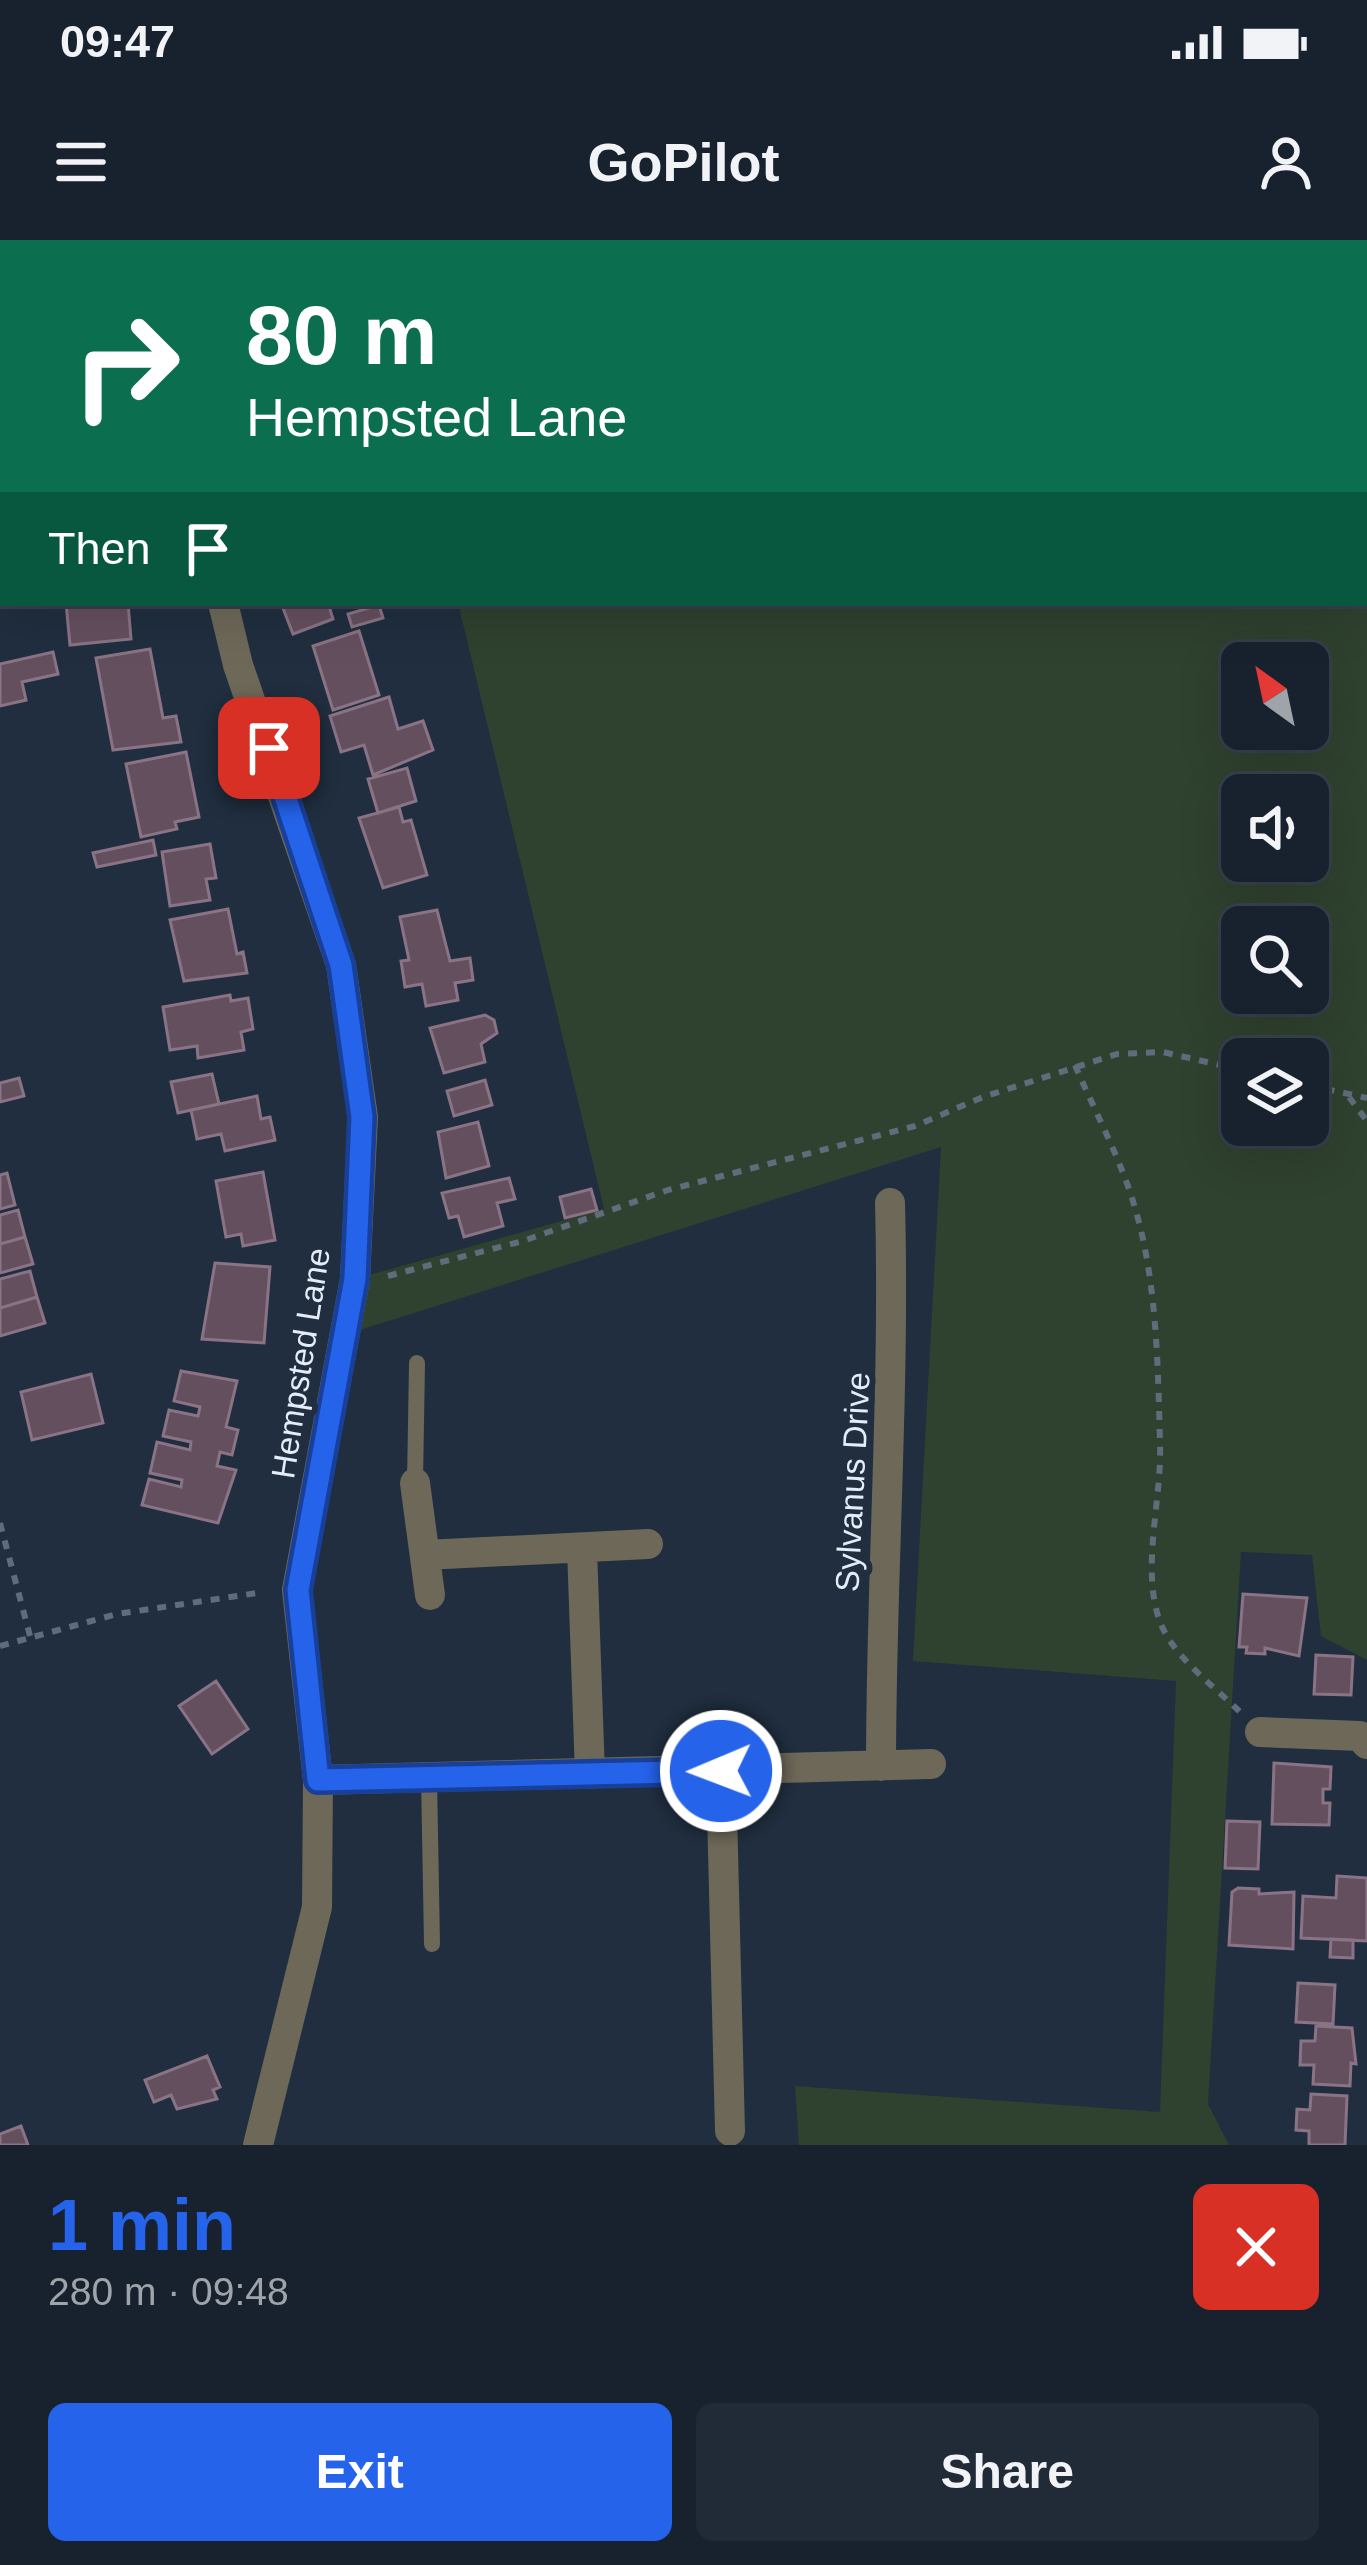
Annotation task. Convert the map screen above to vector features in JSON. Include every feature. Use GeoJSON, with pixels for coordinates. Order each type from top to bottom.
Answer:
{"type":"FeatureCollection","features":[{"type":"Feature","properties":{"kind":"street","name":"Hempsted Lane"},"geometry":{"type":"LineString","coordinates":[[224,606],[238,665],[341,965],[362,1117],[353,1286],[298,1590],[318,1780],[317,1907],[258,2145]]}},
{"type":"Feature","properties":{"kind":"street","name":"Sylvanus Drive"},"geometry":{"type":"LineString","coordinates":[[881,1766],[881,1605],[894,1362],[890,1203]]}},
{"type":"Feature","properties":{"kind":"street"},"geometry":{"type":"LineString","coordinates":[[415,1483],[430,1595]]}},
{"type":"Feature","properties":{"kind":"street"},"geometry":{"type":"LineString","coordinates":[[425,1555],[648,1544]]}},
{"type":"Feature","properties":{"kind":"street"},"geometry":{"type":"LineString","coordinates":[[583,1549],[590,1774]]}},
{"type":"Feature","properties":{"kind":"street"},"geometry":{"type":"LineString","coordinates":[[1260,1732],[1365,1735]]}},
{"type":"Feature","properties":{"kind":"street"},"geometry":{"type":"LineString","coordinates":[[318,1780],[931,1764]]}},
{"type":"Feature","properties":{"kind":"street"},"geometry":{"type":"LineString","coordinates":[[721,1771],[730,2131]]}},
{"type":"Feature","properties":{"kind":"lane"},"geometry":{"type":"LineString","coordinates":[[415,1483],[417,1363]]}},
{"type":"Feature","properties":{"kind":"lane"},"geometry":{"type":"LineString","coordinates":[[429,1778],[432,1944]]}},
{"type":"Feature","properties":{"kind":"path"},"geometry":{"type":"LineString","coordinates":[[353,1286],[523,1241],[668,1190],[915,1126],[1117,1054],[1163,1052],[1221,1065]]}},
{"type":"Feature","properties":{"kind":"path"},"geometry":{"type":"LineString","coordinates":[[1076,1065],[1123,1174],[1142,1243],[1156,1344],[1160,1450],[1153,1595],[1159,1621],[1171,1643],[1260,1732]]}},
{"type":"Feature","properties":{"kind":"path"},"geometry":{"type":"LineString","coordinates":[[1329,1091],[1367,1098]]}},
{"type":"Feature","properties":{"kind":"path"},"geometry":{"type":"LineString","coordinates":[[1349,1096],[1367,1121]]}},
{"type":"Feature","properties":{"kind":"path"},"geometry":{"type":"LineString","coordinates":[[0,1523],[30,1637]]}},
{"type":"Feature","properties":{"kind":"path"},"geometry":{"type":"LineString","coordinates":[[0,1646],[231,1593]]}},
{"type":"Feature","properties":{"kind":"green space"},"geometry":{"type":"Polygon","coordinates":[[[459,606],[1367,606],[1367,1660],[1321,1636],[1312,1555],[1241,1552],[1208,2104],[1229,2145],[799,2145],[795,2086],[1160,2112],[1176,1681],[913,1661],[941,1147],[344,1335],[355,1279],[604,1209],[459,606]]]}},
{"type":"Feature","properties":{"kind":"building"},"geometry":{"type":"Polygon","coordinates":[[[66,606],[128,606],[131,639],[70,645],[66,606]]]}},
{"type":"Feature","properties":{"kind":"building"},"geometry":{"type":"Polygon","coordinates":[[[282,606],[329,606],[333,619],[293,634],[282,606]]]}},
{"type":"Feature","properties":{"kind":"building"},"geometry":{"type":"Polygon","coordinates":[[[379,606],[383,618],[352,627],[348,614],[379,606]]]}},
{"type":"Feature","properties":{"kind":"building"},"geometry":{"type":"Polygon","coordinates":[[[359,631],[379,695],[333,710],[313,646],[359,631]]]}},
{"type":"Feature","properties":{"kind":"building"},"geometry":{"type":"Polygon","coordinates":[[[150,649],[163,718],[176,716],[181,742],[113,750],[96,658],[150,649]]]}},
{"type":"Feature","properties":{"kind":"building"},"geometry":{"type":"Polygon","coordinates":[[[53,652],[58,674],[22,682],[26,700],[0,706],[0,664],[53,652]]]}},
{"type":"Feature","properties":{"kind":"building"},"geometry":{"type":"Polygon","coordinates":[[[389,697],[398,729],[423,721],[433,750],[373,775],[364,745],[341,752],[330,716],[389,697]]]}},
{"type":"Feature","properties":{"kind":"building"},"geometry":{"type":"Polygon","coordinates":[[[186,752],[199,817],[175,822],[177,829],[141,837],[126,764],[186,752]]]}},
{"type":"Feature","properties":{"kind":"building"},"geometry":{"type":"Polygon","coordinates":[[[407,768],[416,801],[378,813],[368,779],[407,768]]]}},
{"type":"Feature","properties":{"kind":"building"},"geometry":{"type":"Polygon","coordinates":[[[399,807],[403,822],[411,820],[427,875],[383,888],[359,818],[399,807]]]}},
{"type":"Feature","properties":{"kind":"building"},"geometry":{"type":"Polygon","coordinates":[[[153,840],[156,855],[97,867],[93,853],[153,840]]]}},
{"type":"Feature","properties":{"kind":"building"},"geometry":{"type":"Polygon","coordinates":[[[210,844],[216,878],[206,879],[210,900],[170,906],[162,852],[210,844]]]}},
{"type":"Feature","properties":{"kind":"building"},"geometry":{"type":"Polygon","coordinates":[[[228,909],[237,954],[243,952],[247,973],[184,981],[170,920],[228,909]]]}},
{"type":"Feature","properties":{"kind":"building"},"geometry":{"type":"Polygon","coordinates":[[[437,910],[450,961],[470,958],[473,980],[455,983],[458,1000],[426,1006],[422,984],[405,987],[401,961],[409,960],[400,917],[437,910]]]}},
{"type":"Feature","properties":{"kind":"building"},"geometry":{"type":"Polygon","coordinates":[[[230,995],[231,1001],[248,998],[253,1029],[241,1032],[244,1050],[198,1058],[197,1046],[170,1050],[163,1007],[230,995]]]}},
{"type":"Feature","properties":{"kind":"building"},"geometry":{"type":"Polygon","coordinates":[[[485,1015],[494,1020],[497,1033],[481,1044],[485,1062],[444,1073],[430,1028],[485,1015]]]}},
{"type":"Feature","properties":{"kind":"building"},"geometry":{"type":"Polygon","coordinates":[[[212,1074],[219,1104],[178,1113],[171,1082],[212,1074]]]}},
{"type":"Feature","properties":{"kind":"building"},"geometry":{"type":"Polygon","coordinates":[[[19,1078],[24,1096],[0,1102],[0,1083],[19,1078]]]}},
{"type":"Feature","properties":{"kind":"building"},"geometry":{"type":"Polygon","coordinates":[[[485,1080],[492,1105],[454,1116],[447,1091],[485,1080]]]}},
{"type":"Feature","properties":{"kind":"building"},"geometry":{"type":"Polygon","coordinates":[[[257,1096],[261,1119],[270,1117],[275,1140],[225,1151],[221,1134],[197,1139],[191,1110],[257,1096]]]}},
{"type":"Feature","properties":{"kind":"building"},"geometry":{"type":"Polygon","coordinates":[[[478,1122],[489,1166],[446,1178],[438,1132],[478,1122]]]}},
{"type":"Feature","properties":{"kind":"building"},"geometry":{"type":"Polygon","coordinates":[[[263,1172],[275,1240],[243,1246],[241,1234],[226,1237],[216,1181],[263,1172]]]}},
{"type":"Feature","properties":{"kind":"building"},"geometry":{"type":"Polygon","coordinates":[[[7,1173],[15,1205],[0,1209],[0,1175],[7,1173]]]}},
{"type":"Feature","properties":{"kind":"building"},"geometry":{"type":"Polygon","coordinates":[[[509,1178],[515,1199],[497,1203],[503,1226],[464,1237],[458,1216],[449,1218],[442,1193],[509,1178]]]}},
{"type":"Feature","properties":{"kind":"building"},"geometry":{"type":"Polygon","coordinates":[[[591,1189],[597,1210],[565,1218],[560,1197],[591,1189]]]}},
{"type":"Feature","properties":{"kind":"building"},"geometry":{"type":"Polygon","coordinates":[[[18,1210],[25,1237],[0,1244],[0,1215],[18,1210]]]}},
{"type":"Feature","properties":{"kind":"building"},"geometry":{"type":"Polygon","coordinates":[[[25,1237],[33,1264],[0,1273],[0,1244],[25,1237]]]}},
{"type":"Feature","properties":{"kind":"building"},"geometry":{"type":"Polygon","coordinates":[[[215,1263],[270,1267],[264,1343],[202,1339],[215,1263]]]}},
{"type":"Feature","properties":{"kind":"building"},"geometry":{"type":"Polygon","coordinates":[[[30,1271],[37,1297],[0,1308],[0,1279],[30,1271]]]}},
{"type":"Feature","properties":{"kind":"building"},"geometry":{"type":"Polygon","coordinates":[[[37,1297],[45,1323],[0,1336],[0,1308],[37,1297]]]}},
{"type":"Feature","properties":{"kind":"building"},"geometry":{"type":"Polygon","coordinates":[[[181,1371],[237,1381],[226,1427],[238,1430],[232,1455],[220,1452],[217,1466],[236,1470],[218,1523],[142,1505],[149,1479],[181,1487],[182,1480],[150,1473],[157,1442],[190,1450],[191,1442],[163,1436],[169,1410],[198,1416],[200,1407],[174,1401],[181,1371]]]}},
{"type":"Feature","properties":{"kind":"building"},"geometry":{"type":"Polygon","coordinates":[[[91,1374],[103,1423],[32,1440],[21,1392],[91,1374]]]}},
{"type":"Feature","properties":{"kind":"building"},"geometry":{"type":"Polygon","coordinates":[[[1243,1594],[1307,1598],[1299,1656],[1265,1648],[1265,1654],[1246,1653],[1247,1647],[1239,1647],[1243,1594]]]}},
{"type":"Feature","properties":{"kind":"building"},"geometry":{"type":"Polygon","coordinates":[[[1316,1655],[1353,1657],[1351,1695],[1314,1694],[1316,1655]]]}},
{"type":"Feature","properties":{"kind":"building"},"geometry":{"type":"Polygon","coordinates":[[[216,1681],[248,1729],[212,1754],[179,1706],[216,1681]]]}},
{"type":"Feature","properties":{"kind":"building"},"geometry":{"type":"Polygon","coordinates":[[[1274,1763],[1331,1767],[1330,1789],[1323,1789],[1323,1803],[1330,1803],[1329,1825],[1272,1824],[1274,1763]]]}},
{"type":"Feature","properties":{"kind":"building"},"geometry":{"type":"Polygon","coordinates":[[[1227,1821],[1260,1822],[1258,1869],[1225,1868],[1227,1821]]]}},
{"type":"Feature","properties":{"kind":"building"},"geometry":{"type":"Polygon","coordinates":[[[1337,1876],[1367,1878],[1367,1941],[1301,1938],[1303,1896],[1336,1898],[1337,1876]]]}},
{"type":"Feature","properties":{"kind":"building"},"geometry":{"type":"Polygon","coordinates":[[[1259,1889],[1259,1894],[1294,1892],[1293,1949],[1229,1945],[1232,1892],[1259,1889]]]}},
{"type":"Feature","properties":{"kind":"building"},"geometry":{"type":"Polygon","coordinates":[[[1331,1939],[1353,1940],[1353,1958],[1330,1957],[1331,1939]]]}},
{"type":"Feature","properties":{"kind":"building"},"geometry":{"type":"Polygon","coordinates":[[[1298,1983],[1335,1985],[1333,2024],[1296,2022],[1298,1983]]]}},
{"type":"Feature","properties":{"kind":"building"},"geometry":{"type":"Polygon","coordinates":[[[1316,2026],[1352,2028],[1356,2064],[1351,2063],[1350,2086],[1313,2084],[1314,2065],[1300,2065],[1301,2041],[1315,2041],[1316,2026]]]}},
{"type":"Feature","properties":{"kind":"building"},"geometry":{"type":"Polygon","coordinates":[[[207,2056],[220,2087],[213,2090],[217,2099],[177,2109],[171,2095],[154,2102],[145,2080],[207,2056]]]}},
{"type":"Feature","properties":{"kind":"building"},"geometry":{"type":"Polygon","coordinates":[[[1311,2094],[1347,2096],[1345,2145],[1309,2145],[1309,2131],[1296,2130],[1297,2109],[1310,2110],[1311,2094]]]}},
{"type":"Feature","properties":{"kind":"building"},"geometry":{"type":"Polygon","coordinates":[[[21,2126],[28,2145],[0,2145],[0,2134],[21,2126]]]}},
{"type":"Feature","properties":{"kind":"route"},"geometry":{"type":"LineString","coordinates":[[269,748],[341,965],[362,1117],[355,1279],[298,1590],[318,1780],[721,1771]]}}]}
